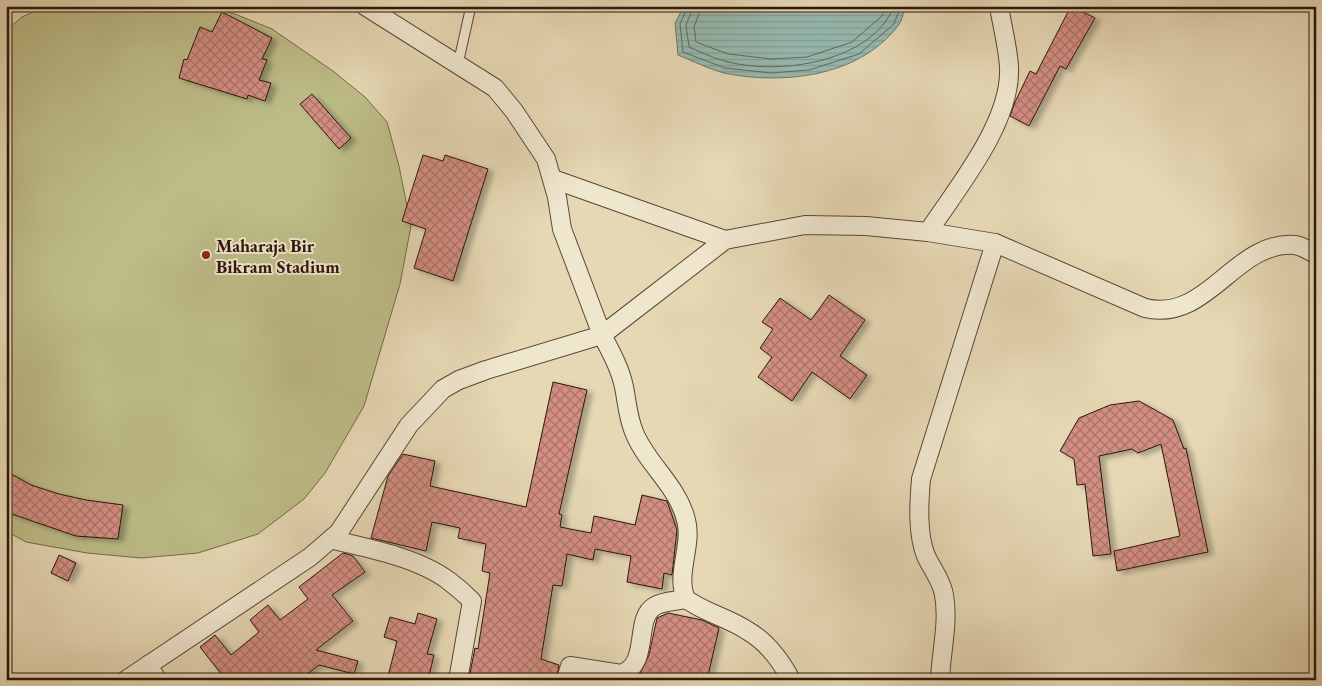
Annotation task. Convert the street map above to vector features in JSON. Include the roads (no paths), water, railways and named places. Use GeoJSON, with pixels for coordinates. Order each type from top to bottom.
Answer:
{"type":"FeatureCollection","features":[{"type":"Feature","properties":{"kind":"street"},"geometry":{"type":"LineString","coordinates":[[928,232],[982,151],[1006,98],[1009,67],[999,6]]}},
{"type":"Feature","properties":{"kind":"street"},"geometry":{"type":"LineString","coordinates":[[368,7],[495,88],[514,111],[546,159],[553,179],[562,229],[602,335],[616,361],[633,431],[643,450],[666,481],[686,520],[683,593],[686,599],[748,630],[761,640],[772,651],[791,680]]}},
{"type":"Feature","properties":{"kind":"street"},"geometry":{"type":"LineString","coordinates":[[553,179],[725,240]]}},
{"type":"Feature","properties":{"kind":"street"},"geometry":{"type":"LineString","coordinates":[[126,680],[153,672],[333,540],[409,425],[443,389],[459,380],[486,370],[602,335],[725,240],[805,225],[866,226],[928,232],[995,243],[1145,308],[1159,311],[1174,310],[1191,303],[1256,255],[1273,246],[1297,245],[1316,254]]}},
{"type":"Feature","properties":{"kind":"street"},"geometry":{"type":"LineString","coordinates":[[940,680],[945,628],[944,594],[926,555],[922,540],[919,498],[921,480],[995,243]]}},
{"type":"Feature","properties":{"kind":"street"},"geometry":{"type":"LineString","coordinates":[[333,540],[375,550],[423,567],[448,579],[472,601],[458,680]]}},
{"type":"Feature","properties":{"kind":"street"},"geometry":{"type":"LineString","coordinates":[[566,680],[570,666],[621,674],[627,672],[640,650],[645,617],[649,612],[656,605],[686,599]]}},
{"type":"Feature","properties":{"kind":"lane"},"geometry":{"type":"LineString","coordinates":[[458,64],[471,6]]}},
{"type":"Feature","properties":{"kind":"water"},"geometry":{"type":"Polygon","coordinates":[[[684,6],[906,6],[899,25],[881,44],[862,57],[841,67],[818,73],[770,78],[724,73],[678,55],[675,23],[684,6]]]}},
{"type":"Feature","properties":{"kind":"place","name":"Maharaja Bir Bikram Stadium"},"geometry":{"type":"Point","coordinates":[206,255]}}]}
